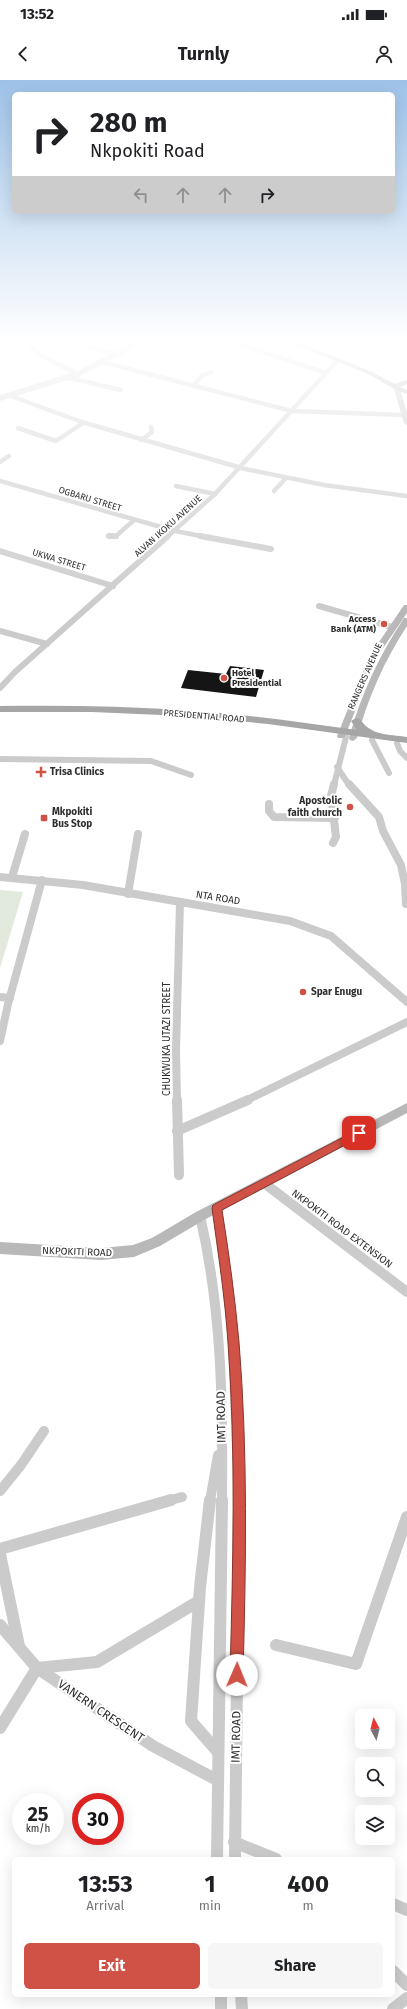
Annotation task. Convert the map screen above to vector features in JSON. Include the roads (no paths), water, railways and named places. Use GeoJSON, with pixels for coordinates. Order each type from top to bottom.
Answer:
{"type":"FeatureCollection","features":[{"type":"Feature","properties":{"kind":"main road","name":"RANGERS AVENUE"},"geometry":{"type":"LineString","coordinates":[[352,720],[374,657],[392,627],[407,607]]}},
{"type":"Feature","properties":{"kind":"main road","name":"RANGERS AVENUE"},"geometry":{"type":"LineString","coordinates":[[352,720],[383,656],[407,620]]}},
{"type":"Feature","properties":{"kind":"main road","name":"PRESIDENTIAL ROAD"},"geometry":{"type":"LineString","coordinates":[[0,709],[89,709],[186,713],[327,728],[347,735]]}},
{"type":"Feature","properties":{"kind":"main road","name":"PRESIDENTIAL ROAD"},"geometry":{"type":"LineString","coordinates":[[0,715],[149,717],[347,735],[404,743]]}},
{"type":"Feature","properties":{"kind":"main road"},"geometry":{"type":"LineString","coordinates":[[327,728],[341,726],[352,720]]}},
{"type":"Feature","properties":{"kind":"main road"},"geometry":{"type":"LineString","coordinates":[[347,735],[352,720]]}},
{"type":"Feature","properties":{"kind":"main road"},"geometry":{"type":"LineString","coordinates":[[352,720],[364,732],[374,738]]}},
{"type":"Feature","properties":{"kind":"main road","name":"NKPOKITI ROAD"},"geometry":{"type":"LineString","coordinates":[[0,1248],[101,1254],[134,1251],[156,1242],[200,1216],[407,1108]]}},
{"type":"Feature","properties":{"kind":"street"},"geometry":{"type":"LineString","coordinates":[[24,430],[56,441],[72,430]]}},
{"type":"Feature","properties":{"kind":"street"},"geometry":{"type":"LineString","coordinates":[[107,430],[239,468],[354,490],[407,496]]}},
{"type":"Feature","properties":{"kind":"street"},"geometry":{"type":"LineString","coordinates":[[141,440],[152,432],[152,430]]}},
{"type":"Feature","properties":{"kind":"street","name":"ALVAN IKOKU AVENUE"},"geometry":{"type":"LineString","coordinates":[[0,688],[15,672],[215,494],[274,430]]}},
{"type":"Feature","properties":{"kind":"street"},"geometry":{"type":"LineString","coordinates":[[0,462],[9,456]]}},
{"type":"Feature","properties":{"kind":"street"},"geometry":{"type":"LineString","coordinates":[[274,491],[286,478]]}},
{"type":"Feature","properties":{"kind":"street","name":"OGBARU STREET"},"geometry":{"type":"LineString","coordinates":[[0,481],[175,531],[271,549]]}},
{"type":"Feature","properties":{"kind":"street"},"geometry":{"type":"LineString","coordinates":[[176,486],[215,494]]}},
{"type":"Feature","properties":{"kind":"street"},"geometry":{"type":"LineString","coordinates":[[109,536],[116,536],[134,520]]}},
{"type":"Feature","properties":{"kind":"street","name":"UKWA STREET"},"geometry":{"type":"LineString","coordinates":[[0,551],[113,586]]}},
{"type":"Feature","properties":{"kind":"street"},"geometry":{"type":"LineString","coordinates":[[319,606],[392,627]]}},
{"type":"Feature","properties":{"kind":"street"},"geometry":{"type":"LineString","coordinates":[[0,631],[47,644]]}},
{"type":"Feature","properties":{"kind":"street"},"geometry":{"type":"LineString","coordinates":[[335,840],[335,818],[331,796],[337,767],[347,735]]}},
{"type":"Feature","properties":{"kind":"street"},"geometry":{"type":"LineString","coordinates":[[374,738],[388,772]]}},
{"type":"Feature","properties":{"kind":"street"},"geometry":{"type":"LineString","coordinates":[[404,743],[400,751],[407,758]]}},
{"type":"Feature","properties":{"kind":"street"},"geometry":{"type":"LineString","coordinates":[[0,759],[151,760],[191,774]]}},
{"type":"Feature","properties":{"kind":"street"},"geometry":{"type":"LineString","coordinates":[[337,767],[350,786],[370,810],[379,817],[380,827],[401,865],[405,879],[406,904]]}},
{"type":"Feature","properties":{"kind":"street"},"geometry":{"type":"LineString","coordinates":[[269,804],[269,811],[271,815],[277,817],[335,818]]}},
{"type":"Feature","properties":{"kind":"street"},"geometry":{"type":"LineString","coordinates":[[12,877],[26,834]]}},
{"type":"Feature","properties":{"kind":"street"},"geometry":{"type":"LineString","coordinates":[[128,894],[138,834]]}},
{"type":"Feature","properties":{"kind":"street","name":"NTA ROAD"},"geometry":{"type":"LineString","coordinates":[[0,877],[42,880],[180,902],[269,917],[318,930],[344,947],[407,1002]]}},
{"type":"Feature","properties":{"kind":"street"},"geometry":{"type":"LineString","coordinates":[[0,1041],[42,880]]}},
{"type":"Feature","properties":{"kind":"street","name":"CHUKWUKA UTAZI STREET"},"geometry":{"type":"LineString","coordinates":[[179,1175],[176,1050],[180,902]]}},
{"type":"Feature","properties":{"kind":"street"},"geometry":{"type":"LineString","coordinates":[[0,997],[10,998]]}},
{"type":"Feature","properties":{"kind":"street"},"geometry":{"type":"LineString","coordinates":[[177,1131],[272,1089],[407,1022]]}},
{"type":"Feature","properties":{"kind":"street","name":"NKPOKITI ROAD EXTENSION"},"geometry":{"type":"LineString","coordinates":[[264,1183],[407,1292]]}},
{"type":"Feature","properties":{"kind":"street","name":"IMT ROAD"},"geometry":{"type":"LineString","coordinates":[[217,1208],[234,1343],[240,1524],[235,1857]]}},
{"type":"Feature","properties":{"kind":"street","name":"IMT ROAD"},"geometry":{"type":"LineString","coordinates":[[200,1216],[213,1280],[221,1383],[221,1589],[216,1780],[217,1857]]}},
{"type":"Feature","properties":{"kind":"street"},"geometry":{"type":"LineString","coordinates":[[0,1491],[18,1469],[44,1431]]}},
{"type":"Feature","properties":{"kind":"street"},"geometry":{"type":"LineString","coordinates":[[217,1751],[191,1721],[202,1548],[209,1502],[222,1439]]}},
{"type":"Feature","properties":{"kind":"street"},"geometry":{"type":"LineString","coordinates":[[0,1549],[182,1497]]}},
{"type":"Feature","properties":{"kind":"street"},"geometry":{"type":"LineString","coordinates":[[276,1645],[356,1664],[407,1517]]}},
{"type":"Feature","properties":{"kind":"street"},"geometry":{"type":"LineString","coordinates":[[0,1554],[19,1647]]}},
{"type":"Feature","properties":{"kind":"street"},"geometry":{"type":"LineString","coordinates":[[0,1728],[37,1668],[63,1664],[97,1662],[199,1600]]}},
{"type":"Feature","properties":{"kind":"street","name":"VANERN CRESCENT"},"geometry":{"type":"LineString","coordinates":[[0,1625],[37,1668],[153,1746],[216,1780]]}},
{"type":"Feature","properties":{"kind":"street"},"geometry":{"type":"LineString","coordinates":[[234,1842],[271,1857]]}},
{"type":"Feature","properties":{"kind":"street"},"geometry":{"type":"LineString","coordinates":[[395,1905],[407,1910]]}},
{"type":"Feature","properties":{"kind":"street"},"geometry":{"type":"LineString","coordinates":[[395,1973],[407,1985]]}},
{"type":"Feature","properties":{"kind":"street"},"geometry":{"type":"LineString","coordinates":[[221,1997],[221,2009]]}},
{"type":"Feature","properties":{"kind":"street"},"geometry":{"type":"LineString","coordinates":[[241,1997],[242,2009]]}},
{"type":"Feature","properties":{"kind":"street"},"geometry":{"type":"LineString","coordinates":[[393,2009],[407,1998]]}},
{"type":"Feature","properties":{"kind":"place","name":"Access Bank (ATM)"},"geometry":{"type":"Point","coordinates":[384,624]}},
{"type":"Feature","properties":{"kind":"place","name":"Hotel Presidential"},"geometry":{"type":"Point","coordinates":[224,678]}},
{"type":"Feature","properties":{"kind":"place","name":"Trisa Clinics"},"geometry":{"type":"Point","coordinates":[41,772]}},
{"type":"Feature","properties":{"kind":"place","name":"Apostolic faith church"},"geometry":{"type":"Point","coordinates":[350,807]}},
{"type":"Feature","properties":{"kind":"place","name":"Mkpokiti Bus Stop"},"geometry":{"type":"Point","coordinates":[44,818]}},
{"type":"Feature","properties":{"kind":"place","name":"Spar Enugu"},"geometry":{"type":"Point","coordinates":[303,992]}}]}
